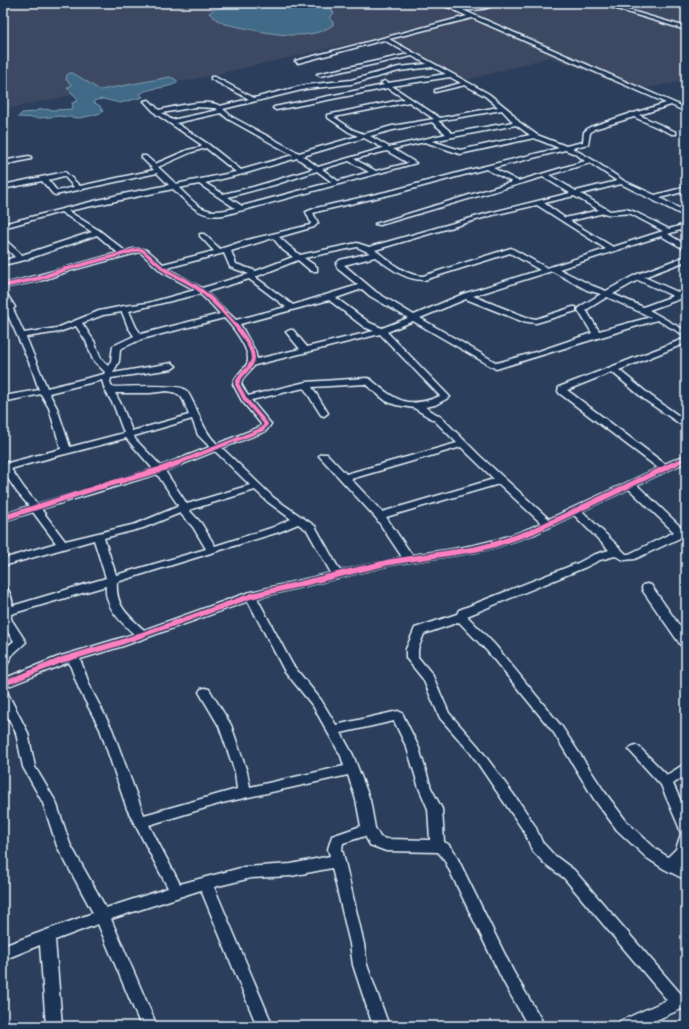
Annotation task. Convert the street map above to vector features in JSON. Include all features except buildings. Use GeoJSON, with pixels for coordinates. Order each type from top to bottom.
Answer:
{"type":"FeatureCollection","features":[{"type":"Feature","properties":{"kind":"street"},"geometry":{"type":"LineString","coordinates":[[443,3],[669,104],[686,110]]}},
{"type":"Feature","properties":{"kind":"street"},"geometry":{"type":"LineString","coordinates":[[456,9],[465,10],[495,3]]}},
{"type":"Feature","properties":{"kind":"street"},"geometry":{"type":"LineString","coordinates":[[599,3],[686,29]]}},
{"type":"Feature","properties":{"kind":"street"},"geometry":{"type":"LineString","coordinates":[[298,62],[384,38],[472,16]]}},
{"type":"Feature","properties":{"kind":"street"},"geometry":{"type":"LineString","coordinates":[[384,38],[487,95],[504,108],[517,123],[535,136],[566,148],[591,161],[622,182],[655,197],[686,215]]}},
{"type":"Feature","properties":{"kind":"street"},"geometry":{"type":"LineString","coordinates":[[320,74],[414,54]]}},
{"type":"Feature","properties":{"kind":"street"},"geometry":{"type":"LineString","coordinates":[[171,122],[306,87],[351,82],[399,69],[434,65]]}},
{"type":"Feature","properties":{"kind":"street"},"geometry":{"type":"LineString","coordinates":[[276,108],[452,75]]}},
{"type":"Feature","properties":{"kind":"street"},"geometry":{"type":"LineString","coordinates":[[371,76],[437,120],[452,136]]}},
{"type":"Feature","properties":{"kind":"street"},"geometry":{"type":"LineString","coordinates":[[213,78],[254,100]]}},
{"type":"Feature","properties":{"kind":"street"},"geometry":{"type":"LineString","coordinates":[[437,91],[467,83]]}},
{"type":"Feature","properties":{"kind":"street"},"geometry":{"type":"LineString","coordinates":[[144,157],[201,212],[214,214],[242,209],[413,163],[366,136],[351,131],[329,116],[409,100]]}},
{"type":"Feature","properties":{"kind":"street"},"geometry":{"type":"LineString","coordinates":[[146,101],[171,122],[206,145],[241,172]]}},
{"type":"Feature","properties":{"kind":"street"},"geometry":{"type":"LineString","coordinates":[[162,267],[312,226],[315,223],[309,212],[318,209],[395,192],[587,142],[587,132],[592,128],[632,114],[669,104]]}},
{"type":"Feature","properties":{"kind":"street"},"geometry":{"type":"LineString","coordinates":[[158,112],[195,105],[213,105],[222,109],[230,118],[299,156],[337,183]]}},
{"type":"Feature","properties":{"kind":"street"},"geometry":{"type":"LineString","coordinates":[[3,226],[118,197],[200,182],[241,172],[392,128],[504,108]]}},
{"type":"Feature","properties":{"kind":"street"},"geometry":{"type":"LineString","coordinates":[[632,114],[674,133]]}},
{"type":"Feature","properties":{"kind":"street"},"geometry":{"type":"LineString","coordinates":[[223,196],[277,182],[317,168],[388,149],[517,123]]}},
{"type":"Feature","properties":{"kind":"street"},"geometry":{"type":"LineString","coordinates":[[426,141],[460,152],[535,136]]}},
{"type":"Feature","properties":{"kind":"street"},"geometry":{"type":"LineString","coordinates":[[43,178],[55,193],[155,169],[190,151],[203,148],[206,145]]}},
{"type":"Feature","properties":{"kind":"street"},"geometry":{"type":"LineString","coordinates":[[3,163],[28,158]]}},
{"type":"Feature","properties":{"kind":"street"},"geometry":{"type":"LineString","coordinates":[[350,159],[375,173]]}},
{"type":"Feature","properties":{"kind":"street"},"geometry":{"type":"LineString","coordinates":[[378,224],[591,161]]}},
{"type":"Feature","properties":{"kind":"street"},"geometry":{"type":"LineString","coordinates":[[487,167],[518,183]]}},
{"type":"Feature","properties":{"kind":"street"},"geometry":{"type":"LineString","coordinates":[[3,187],[67,174],[78,187]]}},
{"type":"Feature","properties":{"kind":"street"},"geometry":{"type":"LineString","coordinates":[[544,175],[606,211],[612,213],[626,211],[633,212],[686,248]]}},
{"type":"Feature","properties":{"kind":"street"},"geometry":{"type":"LineString","coordinates":[[200,182],[242,209]]}},
{"type":"Feature","properties":{"kind":"street"},"geometry":{"type":"LineString","coordinates":[[369,248],[430,230],[622,182]]}},
{"type":"Feature","properties":{"kind":"street"},"geometry":{"type":"LineString","coordinates":[[655,197],[686,189]]}},
{"type":"Feature","properties":{"kind":"street"},"geometry":{"type":"LineString","coordinates":[[538,202],[611,249]]}},
{"type":"Feature","properties":{"kind":"street"},"geometry":{"type":"LineString","coordinates":[[62,210],[98,232],[124,254]]}},
{"type":"Feature","properties":{"kind":"street"},"geometry":{"type":"LineString","coordinates":[[564,220],[606,211]]}},
{"type":"Feature","properties":{"kind":"street"},"geometry":{"type":"LineString","coordinates":[[3,518],[158,470],[266,427],[266,424],[245,399],[237,384],[237,380],[252,363],[382,331],[466,296],[686,226]]}},
{"type":"Feature","properties":{"kind":"street"},"geometry":{"type":"LineString","coordinates":[[3,263],[98,232]]}},
{"type":"Feature","properties":{"kind":"street"},"geometry":{"type":"LineString","coordinates":[[202,235],[223,251],[233,265],[253,275],[291,308]]}},
{"type":"Feature","properties":{"kind":"street"},"geometry":{"type":"LineString","coordinates":[[275,236],[286,248],[314,269]]}},
{"type":"Feature","properties":{"kind":"street"},"geometry":{"type":"LineString","coordinates":[[3,240],[12,251],[22,258]]}},
{"type":"Feature","properties":{"kind":"street"},"geometry":{"type":"LineString","coordinates":[[21,336],[38,332],[59,330],[102,313],[154,304],[253,275],[299,258],[357,245],[369,248],[396,268],[420,279],[511,250],[548,269],[658,317],[686,334]]}},
{"type":"Feature","properties":{"kind":"street"},"geometry":{"type":"LineString","coordinates":[[3,286],[40,278],[68,268],[140,250],[162,267],[202,291],[225,315],[235,323],[251,351],[253,359],[252,363]]}},
{"type":"Feature","properties":{"kind":"street"},"geometry":{"type":"LineString","coordinates":[[377,254],[340,264],[341,267],[362,286],[412,318],[441,333],[496,366],[542,354],[597,334],[658,317]]}},
{"type":"Feature","properties":{"kind":"street"},"geometry":{"type":"LineString","coordinates":[[597,334],[582,310],[584,308],[638,277],[686,258]]}},
{"type":"Feature","properties":{"kind":"street"},"geometry":{"type":"LineString","coordinates":[[638,277],[683,295]]}},
{"type":"Feature","properties":{"kind":"street"},"geometry":{"type":"LineString","coordinates":[[235,323],[330,297],[362,286]]}},
{"type":"Feature","properties":{"kind":"street"},"geometry":{"type":"LineString","coordinates":[[3,295],[11,307],[6,311],[21,336],[36,369],[42,387],[61,429],[66,449]]}},
{"type":"Feature","properties":{"kind":"street"},"geometry":{"type":"LineString","coordinates":[[642,310],[683,295]]}},
{"type":"Feature","properties":{"kind":"street"},"geometry":{"type":"LineString","coordinates":[[466,296],[524,319],[536,321],[573,309]]}},
{"type":"Feature","properties":{"kind":"street"},"geometry":{"type":"LineString","coordinates":[[330,297],[367,325],[382,331],[446,397],[432,403],[417,406]]}},
{"type":"Feature","properties":{"kind":"street"},"geometry":{"type":"LineString","coordinates":[[124,308],[132,327],[139,337]]}},
{"type":"Feature","properties":{"kind":"street"},"geometry":{"type":"LineString","coordinates":[[212,550],[196,525],[182,508],[183,505],[158,470],[132,440],[106,382],[107,374],[115,360],[116,348],[139,337],[225,315]]}},
{"type":"Feature","properties":{"kind":"street"},"geometry":{"type":"LineString","coordinates":[[76,322],[90,341],[96,360],[107,374]]}},
{"type":"Feature","properties":{"kind":"street"},"geometry":{"type":"LineString","coordinates":[[290,332],[304,350]]}},
{"type":"Feature","properties":{"kind":"street"},"geometry":{"type":"LineString","coordinates":[[664,468],[562,391],[562,389],[686,340]]}},
{"type":"Feature","properties":{"kind":"street"},"geometry":{"type":"LineString","coordinates":[[677,344],[686,350]]}},
{"type":"Feature","properties":{"kind":"street"},"geometry":{"type":"LineString","coordinates":[[3,399],[45,391],[107,374],[172,366]]}},
{"type":"Feature","properties":{"kind":"street"},"geometry":{"type":"LineString","coordinates":[[613,369],[686,425]]}},
{"type":"Feature","properties":{"kind":"street"},"geometry":{"type":"LineString","coordinates":[[245,399],[306,385],[366,381],[389,399],[417,406],[438,419],[548,524]]}},
{"type":"Feature","properties":{"kind":"street"},"geometry":{"type":"LineString","coordinates":[[306,385],[324,413]]}},
{"type":"Feature","properties":{"kind":"street"},"geometry":{"type":"LineString","coordinates":[[109,390],[150,390],[175,388],[180,390],[185,395],[203,435],[271,500],[310,528],[323,549],[336,575]]}},
{"type":"Feature","properties":{"kind":"street"},"geometry":{"type":"LineString","coordinates":[[62,545],[35,507],[20,490],[4,466],[66,449],[76,449],[194,416]]}},
{"type":"Feature","properties":{"kind":"street"},"geometry":{"type":"LineString","coordinates":[[344,478],[463,444]]}},
{"type":"Feature","properties":{"kind":"street"},"geometry":{"type":"LineString","coordinates":[[324,456],[380,516],[409,559]]}},
{"type":"Feature","properties":{"kind":"street"},"geometry":{"type":"LineString","coordinates":[[3,684],[73,657],[119,643],[251,596],[409,559],[483,548],[548,524],[664,468],[685,462]]}},
{"type":"Feature","properties":{"kind":"street"},"geometry":{"type":"LineString","coordinates":[[380,516],[502,480]]}},
{"type":"Feature","properties":{"kind":"street"},"geometry":{"type":"LineString","coordinates":[[576,511],[617,552],[624,557],[631,556],[683,535],[630,484]]}},
{"type":"Feature","properties":{"kind":"street"},"geometry":{"type":"LineString","coordinates":[[3,564],[62,545],[139,526],[182,508],[256,486]]}},
{"type":"Feature","properties":{"kind":"street"},"geometry":{"type":"LineString","coordinates":[[6,612],[168,564],[274,530],[297,520]]}},
{"type":"Feature","properties":{"kind":"street"},"geometry":{"type":"LineString","coordinates":[[98,536],[112,580],[111,592],[114,603],[122,616],[141,634]]}},
{"type":"Feature","properties":{"kind":"street"},"geometry":{"type":"LineString","coordinates":[[617,552],[597,557],[582,565],[463,613],[461,617],[419,631],[412,649],[412,658],[428,678],[444,715],[474,749],[487,767],[530,830],[537,846],[549,859],[569,874],[683,1001],[645,1022],[625,1026]]}},
{"type":"Feature","properties":{"kind":"street"},"geometry":{"type":"LineString","coordinates":[[647,588],[686,644]]}},
{"type":"Feature","properties":{"kind":"street"},"geometry":{"type":"LineString","coordinates":[[3,590],[7,603],[5,619],[20,642],[7,653],[3,662]]}},
{"type":"Feature","properties":{"kind":"street"},"geometry":{"type":"LineString","coordinates":[[251,596],[260,616],[288,667],[317,703],[348,755],[363,800],[368,829],[375,841],[381,844],[437,846],[443,848],[449,855],[508,976],[537,1026]]}},
{"type":"Feature","properties":{"kind":"street"},"geometry":{"type":"LineString","coordinates":[[461,617],[491,648],[558,730],[599,795],[622,826],[652,854],[686,874]]}},
{"type":"Feature","properties":{"kind":"street"},"geometry":{"type":"LineString","coordinates":[[73,657],[85,689],[106,729],[126,788],[140,822],[177,891]]}},
{"type":"Feature","properties":{"kind":"street"},"geometry":{"type":"LineString","coordinates":[[205,692],[225,725],[241,772],[244,793]]}},
{"type":"Feature","properties":{"kind":"street"},"geometry":{"type":"LineString","coordinates":[[3,695],[22,733],[29,767],[49,802],[64,846],[102,915],[149,1026]]}},
{"type":"Feature","properties":{"kind":"street"},"geometry":{"type":"LineString","coordinates":[[333,730],[398,716],[413,748],[425,788],[435,809],[437,846]]}},
{"type":"Feature","properties":{"kind":"street"},"geometry":{"type":"LineString","coordinates":[[635,750],[666,782],[686,827],[686,831]]}},
{"type":"Feature","properties":{"kind":"street"},"geometry":{"type":"LineString","coordinates":[[666,782],[686,768]]}},
{"type":"Feature","properties":{"kind":"street"},"geometry":{"type":"LineString","coordinates":[[140,822],[244,793],[352,769]]}},
{"type":"Feature","properties":{"kind":"street"},"geometry":{"type":"LineString","coordinates":[[368,829],[337,840],[335,849],[357,944],[360,965],[381,1026]]}},
{"type":"Feature","properties":{"kind":"street"},"geometry":{"type":"LineString","coordinates":[[669,865],[682,852],[686,837]]}},
{"type":"Feature","properties":{"kind":"street"},"geometry":{"type":"LineString","coordinates":[[3,953],[102,915],[205,883],[263,870],[277,871],[299,869],[337,861]]}},
{"type":"Feature","properties":{"kind":"street"},"geometry":{"type":"LineString","coordinates":[[205,883],[265,1026]]}},
{"type":"Feature","properties":{"kind":"street"},"geometry":{"type":"LineString","coordinates":[[47,936],[54,1026]]}},
{"type":"Feature","properties":{"kind":"shaded area"},"geometry":{"type":"Polygon","coordinates":[[[3,3],[686,3],[686,81],[634,90],[550,57],[467,80],[380,37],[186,81],[98,89],[3,110],[3,3]]]}},
{"type":"Feature","properties":{"kind":"shaded area"},"geometry":{"type":"Polygon","coordinates":[[[249,3],[328,3],[328,6],[334,13],[329,18],[333,22],[333,25],[322,31],[309,34],[280,34],[225,24],[217,20],[209,13],[214,9],[249,3]]]}},
{"type":"Feature","properties":{"kind":"shaded area"},"geometry":{"type":"Polygon","coordinates":[[[73,73],[100,90],[170,77],[178,82],[169,86],[149,90],[140,94],[143,97],[120,103],[103,99],[96,100],[93,102],[100,106],[103,112],[94,115],[80,118],[59,116],[40,118],[18,117],[22,113],[33,112],[41,109],[72,109],[72,103],[78,99],[67,88],[72,85],[66,80],[67,75],[73,73]]]}},
{"type":"Feature","properties":{"kind":"cycle path"},"geometry":{"type":"LineString","coordinates":[[3,286],[40,278],[69,268],[142,250],[165,270],[196,287],[235,323],[251,351],[253,359],[252,363],[240,377],[237,384],[245,399],[266,424],[263,429],[159,470],[99,487],[3,518]]}},
{"type":"Feature","properties":{"kind":"cycle path"},"geometry":{"type":"LineString","coordinates":[[3,684],[62,660],[119,643],[251,596],[390,562],[476,549],[496,544],[531,532],[686,458]]}}]}
